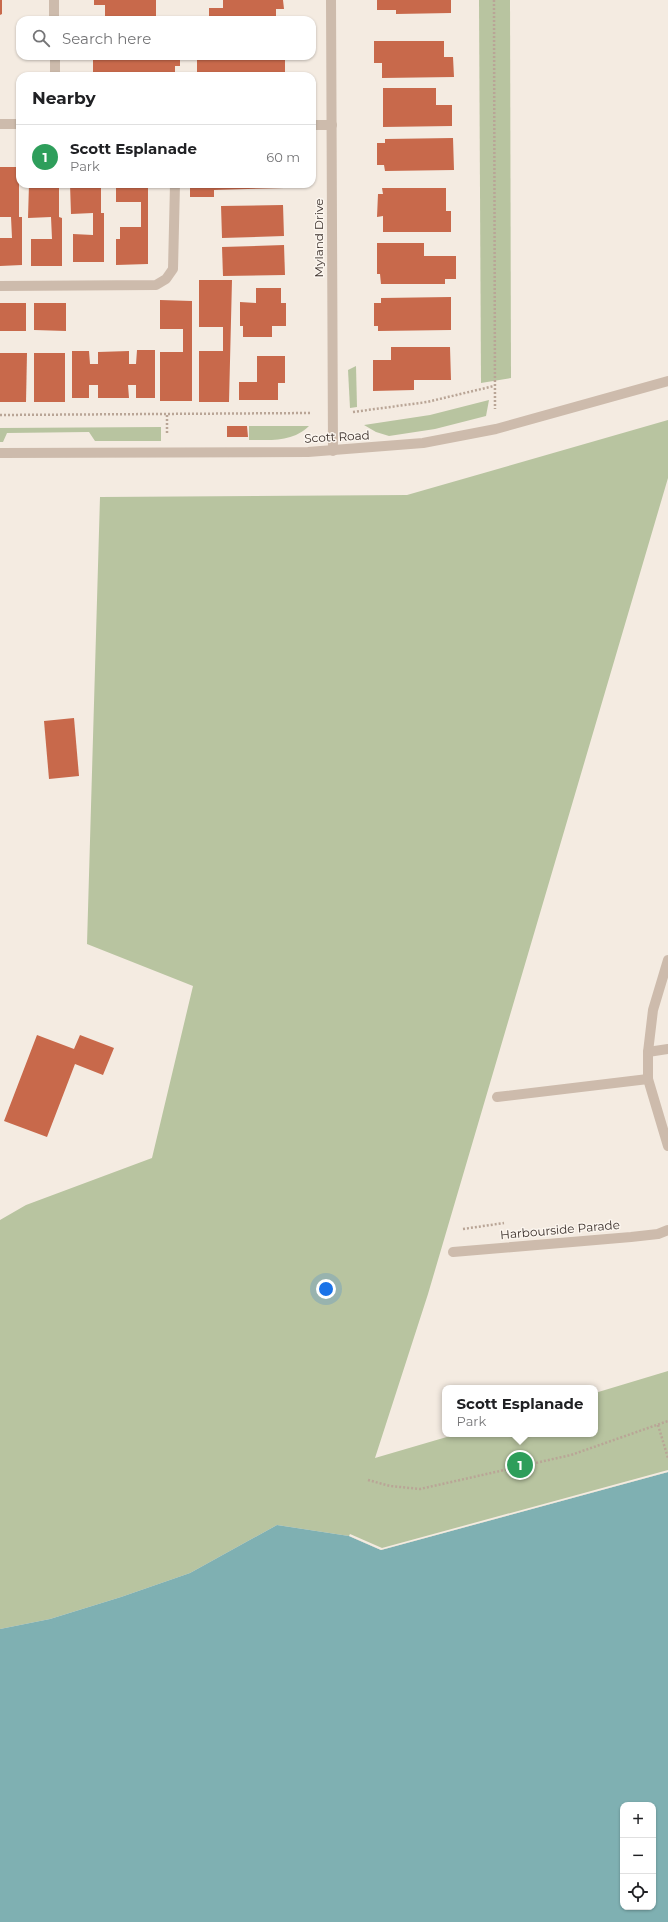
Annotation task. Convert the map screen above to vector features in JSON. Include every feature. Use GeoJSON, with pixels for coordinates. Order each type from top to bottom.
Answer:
{"type":"FeatureCollection","features":[{"type":"Feature","properties":{"kind":"street"},"geometry":{"type":"LineString","coordinates":[[54,0],[54,16]]}},
{"type":"Feature","properties":{"kind":"street","name":"Myland Drive"},"geometry":{"type":"LineString","coordinates":[[331,0],[333,451]]}},
{"type":"Feature","properties":{"kind":"street"},"geometry":{"type":"LineString","coordinates":[[55,60],[55,72]]}},
{"type":"Feature","properties":{"kind":"street"},"geometry":{"type":"LineString","coordinates":[[0,124],[16,124]]}},
{"type":"Feature","properties":{"kind":"street"},"geometry":{"type":"LineString","coordinates":[[316,125],[332,125]]}},
{"type":"Feature","properties":{"kind":"street"},"geometry":{"type":"LineString","coordinates":[[0,286],[156,284],[166,279],[173,269],[175,188]]}},
{"type":"Feature","properties":{"kind":"street","name":"Scott Road"},"geometry":{"type":"LineString","coordinates":[[0,453],[333,451],[423,443],[496,429],[668,382]]}},
{"type":"Feature","properties":{"kind":"street"},"geometry":{"type":"LineString","coordinates":[[668,960],[653,1010],[648,1052],[648,1079],[668,1146]]}},
{"type":"Feature","properties":{"kind":"street"},"geometry":{"type":"LineString","coordinates":[[648,1052],[668,1049]]}},
{"type":"Feature","properties":{"kind":"street"},"geometry":{"type":"LineString","coordinates":[[497,1097],[648,1079]]}},
{"type":"Feature","properties":{"kind":"street","name":"Harbourside Parade"},"geometry":{"type":"LineString","coordinates":[[453,1252],[631,1237],[658,1234],[668,1230]]}},
{"type":"Feature","properties":{"kind":"path"},"geometry":{"type":"LineString","coordinates":[[494,0],[495,414]]}},
{"type":"Feature","properties":{"kind":"path"},"geometry":{"type":"LineString","coordinates":[[352,412],[427,402],[494,386]]}},
{"type":"Feature","properties":{"kind":"path"},"geometry":{"type":"LineString","coordinates":[[0,415],[308,413]]}},
{"type":"Feature","properties":{"kind":"path"},"geometry":{"type":"LineString","coordinates":[[167,414],[167,434]]}},
{"type":"Feature","properties":{"kind":"path"},"geometry":{"type":"LineString","coordinates":[[462,1228],[504,1223]]}},
{"type":"Feature","properties":{"kind":"path"},"geometry":{"type":"LineString","coordinates":[[368,1480],[390,1486],[420,1489],[571,1455],[668,1421]]}},
{"type":"Feature","properties":{"kind":"path"},"geometry":{"type":"LineString","coordinates":[[658,1425],[668,1458]]}},
{"type":"Feature","properties":{"kind":"green space"},"geometry":{"type":"Polygon","coordinates":[[[479,0],[510,0],[511,378],[481,383],[479,0]]]}},
{"type":"Feature","properties":{"kind":"green space"},"geometry":{"type":"Polygon","coordinates":[[[356,366],[357,407],[350,408],[348,370],[356,366]]]}},
{"type":"Feature","properties":{"kind":"green space"},"geometry":{"type":"Polygon","coordinates":[[[489,400],[486,416],[435,429],[389,436],[376,432],[364,425],[430,415],[489,400]]]}},
{"type":"Feature","properties":{"kind":"green space"},"geometry":{"type":"Polygon","coordinates":[[[668,420],[668,478],[428,1294],[375,1458],[447,1437],[598,1437],[598,1392],[668,1371],[668,1472],[381,1550],[349,1536],[277,1525],[190,1573],[121,1597],[50,1619],[0,1629],[0,1220],[26,1205],[152,1158],[193,986],[87,944],[100,497],[407,495],[668,420]]]}},
{"type":"Feature","properties":{"kind":"green space"},"geometry":{"type":"Polygon","coordinates":[[[249,426],[309,426],[296,435],[281,439],[249,440],[249,426]]]}},
{"type":"Feature","properties":{"kind":"green space"},"geometry":{"type":"Polygon","coordinates":[[[161,427],[161,441],[95,441],[89,432],[7,433],[3,442],[0,442],[0,428],[161,427]]]}},
{"type":"Feature","properties":{"kind":"water"},"geometry":{"type":"Polygon","coordinates":[[[668,1472],[668,1922],[0,1922],[0,1629],[50,1619],[121,1597],[190,1573],[277,1525],[349,1536],[381,1550],[668,1472]]]}},
{"type":"Feature","properties":{"kind":"pier"},"geometry":{"type":"Polygon","coordinates":[[[668,1470],[668,1472],[381,1550],[349,1536],[350,1534],[382,1548],[668,1470]]]}},
{"type":"Feature","properties":{"kind":"building"},"geometry":{"type":"Polygon","coordinates":[[[0,0],[2,0],[2,14],[0,15],[0,0]]]}},
{"type":"Feature","properties":{"kind":"building"},"geometry":{"type":"Polygon","coordinates":[[[94,0],[156,0],[156,16],[105,16],[105,5],[94,5],[94,0]]]}},
{"type":"Feature","properties":{"kind":"building"},"geometry":{"type":"Polygon","coordinates":[[[223,0],[283,0],[284,9],[276,9],[276,16],[209,16],[209,8],[223,8],[223,0]]]}},
{"type":"Feature","properties":{"kind":"building"},"geometry":{"type":"Polygon","coordinates":[[[377,0],[451,0],[451,13],[396,14],[396,10],[377,10],[377,0]]]}},
{"type":"Feature","properties":{"kind":"building"},"geometry":{"type":"Polygon","coordinates":[[[374,41],[444,41],[444,57],[453,57],[454,77],[382,78],[382,63],[374,63],[374,41]]]}},
{"type":"Feature","properties":{"kind":"building"},"geometry":{"type":"Polygon","coordinates":[[[93,60],[180,60],[180,66],[175,66],[175,72],[93,72],[93,60]]]}},
{"type":"Feature","properties":{"kind":"building"},"geometry":{"type":"Polygon","coordinates":[[[197,60],[285,60],[285,72],[197,72],[197,60]]]}},
{"type":"Feature","properties":{"kind":"building"},"geometry":{"type":"Polygon","coordinates":[[[383,88],[436,88],[436,105],[452,105],[452,126],[383,127],[383,88]]]}},
{"type":"Feature","properties":{"kind":"building"},"geometry":{"type":"Polygon","coordinates":[[[453,138],[454,170],[385,171],[384,165],[377,165],[377,143],[385,143],[385,139],[453,138]]]}},
{"type":"Feature","properties":{"kind":"building"},"geometry":{"type":"Polygon","coordinates":[[[0,167],[16,167],[16,188],[19,188],[19,217],[22,217],[22,265],[0,266],[0,238],[12,238],[11,217],[0,217],[0,167]]]}},
{"type":"Feature","properties":{"kind":"building"},"geometry":{"type":"Polygon","coordinates":[[[29,188],[59,188],[59,217],[62,218],[62,266],[31,266],[31,239],[52,239],[51,217],[28,218],[29,188]]]}},
{"type":"Feature","properties":{"kind":"building"},"geometry":{"type":"Polygon","coordinates":[[[70,188],[101,188],[101,213],[104,213],[104,262],[73,262],[73,234],[93,235],[93,213],[71,214],[70,188]]]}},
{"type":"Feature","properties":{"kind":"building"},"geometry":{"type":"Polygon","coordinates":[[[116,188],[148,188],[148,264],[116,265],[116,239],[120,239],[120,227],[141,227],[141,202],[116,202],[116,188]]]}},
{"type":"Feature","properties":{"kind":"building"},"geometry":{"type":"Polygon","coordinates":[[[190,188],[284,188],[214,190],[214,197],[190,197],[190,188]]]}},
{"type":"Feature","properties":{"kind":"building"},"geometry":{"type":"Polygon","coordinates":[[[382,188],[446,188],[446,211],[451,211],[451,232],[383,232],[383,216],[377,217],[378,194],[383,194],[382,188]]]}},
{"type":"Feature","properties":{"kind":"building"},"geometry":{"type":"Polygon","coordinates":[[[283,205],[284,236],[222,238],[221,206],[283,205]]]}},
{"type":"Feature","properties":{"kind":"building"},"geometry":{"type":"Polygon","coordinates":[[[377,243],[424,243],[424,256],[456,256],[456,279],[445,279],[445,284],[381,284],[380,274],[377,274],[377,243]]]}},
{"type":"Feature","properties":{"kind":"building"},"geometry":{"type":"Polygon","coordinates":[[[284,245],[285,275],[223,276],[222,247],[284,245]]]}},
{"type":"Feature","properties":{"kind":"building"},"geometry":{"type":"Polygon","coordinates":[[[199,280],[232,280],[229,402],[199,402],[199,351],[223,351],[223,327],[199,327],[199,280]]]}},
{"type":"Feature","properties":{"kind":"building"},"geometry":{"type":"Polygon","coordinates":[[[256,288],[281,288],[281,303],[286,303],[286,326],[272,326],[272,337],[243,337],[243,326],[240,326],[240,302],[256,303],[256,288]]]}},
{"type":"Feature","properties":{"kind":"building"},"geometry":{"type":"Polygon","coordinates":[[[451,297],[451,330],[378,331],[378,326],[374,326],[374,303],[381,303],[381,298],[451,297]]]}},
{"type":"Feature","properties":{"kind":"building"},"geometry":{"type":"Polygon","coordinates":[[[160,300],[192,301],[192,401],[160,401],[160,352],[183,352],[183,329],[160,329],[160,300]]]}},
{"type":"Feature","properties":{"kind":"building"},"geometry":{"type":"Polygon","coordinates":[[[0,303],[26,303],[26,331],[0,331],[0,303]]]}},
{"type":"Feature","properties":{"kind":"building"},"geometry":{"type":"Polygon","coordinates":[[[34,303],[66,303],[66,331],[34,330],[34,303]]]}},
{"type":"Feature","properties":{"kind":"building"},"geometry":{"type":"Polygon","coordinates":[[[391,347],[450,347],[451,380],[414,380],[414,390],[373,391],[373,360],[391,360],[391,347]]]}},
{"type":"Feature","properties":{"kind":"building"},"geometry":{"type":"Polygon","coordinates":[[[137,350],[155,350],[155,398],[136,398],[136,385],[128,385],[129,398],[98,398],[98,385],[89,385],[89,398],[72,398],[72,351],[89,351],[90,364],[98,364],[98,352],[129,351],[129,364],[136,364],[137,350]]]}},
{"type":"Feature","properties":{"kind":"building"},"geometry":{"type":"Polygon","coordinates":[[[0,353],[27,353],[26,402],[0,402],[0,353]]]}},
{"type":"Feature","properties":{"kind":"building"},"geometry":{"type":"Polygon","coordinates":[[[34,353],[65,353],[65,402],[34,402],[34,353]]]}},
{"type":"Feature","properties":{"kind":"building"},"geometry":{"type":"Polygon","coordinates":[[[257,356],[285,356],[285,383],[278,383],[278,400],[239,400],[239,382],[257,382],[257,356]]]}},
{"type":"Feature","properties":{"kind":"building"},"geometry":{"type":"Polygon","coordinates":[[[227,426],[247,426],[248,437],[227,437],[227,426]]]}},
{"type":"Feature","properties":{"kind":"building"},"geometry":{"type":"Polygon","coordinates":[[[74,718],[79,776],[49,779],[44,721],[74,718]]]}},
{"type":"Feature","properties":{"kind":"building"},"geometry":{"type":"Polygon","coordinates":[[[37,1035],[74,1049],[80,1035],[114,1048],[103,1075],[75,1064],[47,1137],[4,1121],[37,1035]]]}},
{"type":"Feature","properties":{"kind":"place","name":"Scott Esplanade"},"geometry":{"type":"Point","coordinates":[520,1465]}}]}
